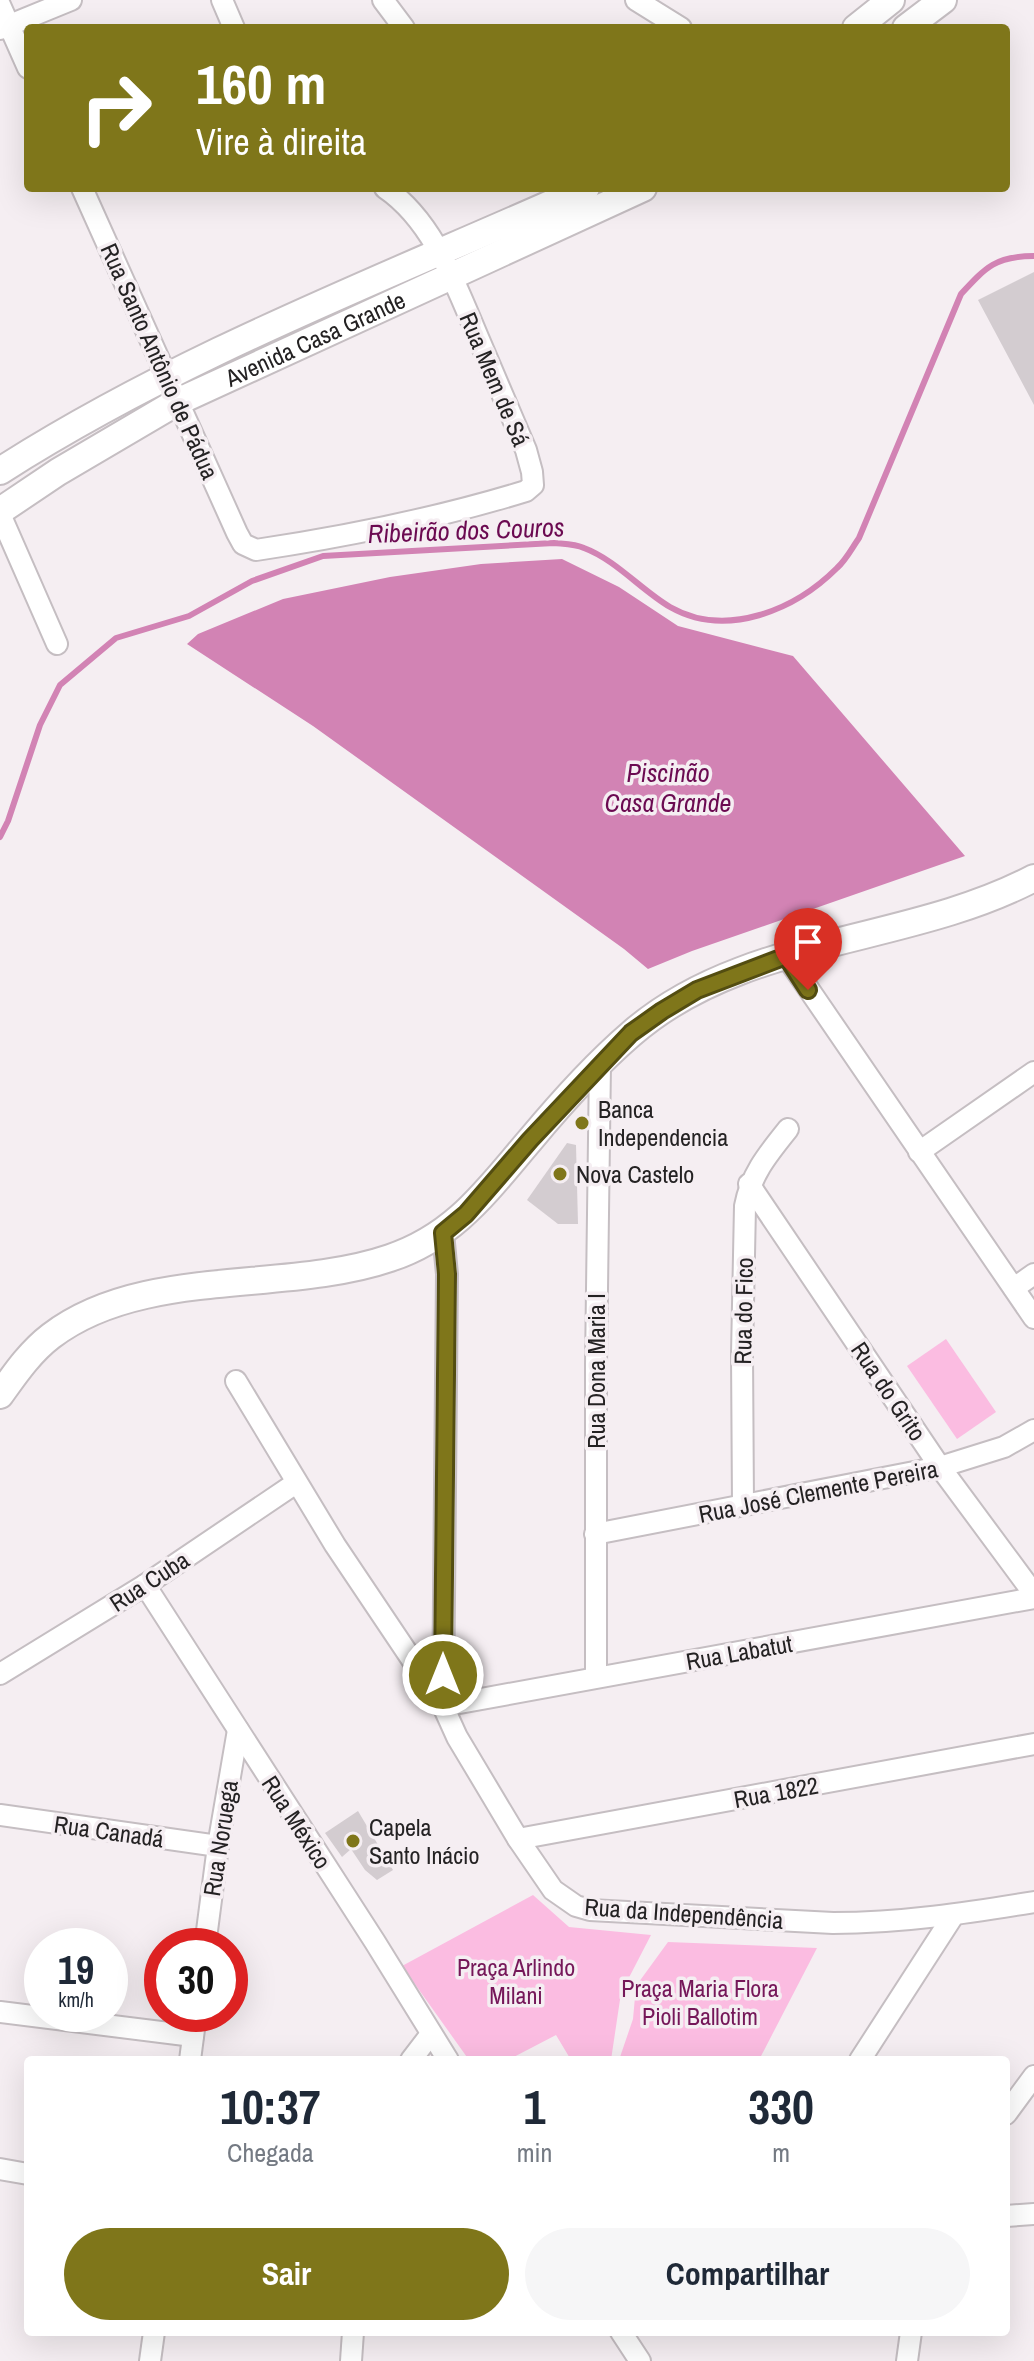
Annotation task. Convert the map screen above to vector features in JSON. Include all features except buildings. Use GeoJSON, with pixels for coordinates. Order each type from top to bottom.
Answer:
{"type":"FeatureCollection","features":[{"type":"Feature","properties":{"kind":"main road"},"geometry":{"type":"LineString","coordinates":[[861,24],[891,0]]}},
{"type":"Feature","properties":{"kind":"main road"},"geometry":{"type":"LineString","coordinates":[[911,24],[943,0]]}},
{"type":"Feature","properties":{"kind":"main road","name":"Avenida Casa Grande"},"geometry":{"type":"LineString","coordinates":[[0,512],[58,472],[177,402],[579,192]]}},
{"type":"Feature","properties":{"kind":"main road","name":"Avenida Casa Grande"},"geometry":{"type":"LineString","coordinates":[[0,471],[167,375],[633,192]]}},
{"type":"Feature","properties":{"kind":"main road"},"geometry":{"type":"LineString","coordinates":[[0,1395],[25,1360],[51,1335],[116,1304],[158,1292],[357,1268],[392,1258],[443,1233],[466,1214],[631,1033],[673,1004],[733,974],[786,956],[929,920],[1009,891],[1034,878]]}},
{"type":"Feature","properties":{"kind":"street"},"geometry":{"type":"LineString","coordinates":[[4,27],[71,0]]}},
{"type":"Feature","properties":{"kind":"street"},"geometry":{"type":"LineString","coordinates":[[222,0],[232,24]]}},
{"type":"Feature","properties":{"kind":"street"},"geometry":{"type":"LineString","coordinates":[[383,0],[401,24]]}},
{"type":"Feature","properties":{"kind":"street"},"geometry":{"type":"LineString","coordinates":[[636,0],[675,24]]}},
{"type":"Feature","properties":{"kind":"street"},"geometry":{"type":"LineString","coordinates":[[0,5],[4,27],[24,61]]}},
{"type":"Feature","properties":{"kind":"street","name":"Rua Santo Antônio de Pádua"},"geometry":{"type":"LineString","coordinates":[[84,192],[237,533]]}},
{"type":"Feature","properties":{"kind":"street","name":"Rua Mem de Sá"},"geometry":{"type":"LineString","coordinates":[[237,533],[243,544],[256,550],[332,538],[401,526],[473,508],[526,491],[533,485],[526,450],[446,264],[410,211],[391,192]]}},
{"type":"Feature","properties":{"kind":"street"},"geometry":{"type":"LineString","coordinates":[[0,512],[57,644]]}},
{"type":"Feature","properties":{"kind":"street"},"geometry":{"type":"LineString","coordinates":[[786,956],[1034,1318]]}},
{"type":"Feature","properties":{"kind":"street","name":"Rua Dona Maria I"},"geometry":{"type":"LineString","coordinates":[[596,1677],[600,1064]]}},
{"type":"Feature","properties":{"kind":"street"},"geometry":{"type":"LineString","coordinates":[[919,1152],[1034,1072]]}},
{"type":"Feature","properties":{"kind":"street","name":"Rua do Fico"},"geometry":{"type":"LineString","coordinates":[[743,1505],[745,1206],[749,1184],[758,1167],[788,1129]]}},
{"type":"Feature","properties":{"kind":"street","name":"Rua do Grito"},"geometry":{"type":"LineString","coordinates":[[749,1184],[940,1467],[1034,1596]]}},
{"type":"Feature","properties":{"kind":"street"},"geometry":{"type":"LineString","coordinates":[[443,1233],[447,1274],[443,1706]]}},
{"type":"Feature","properties":{"kind":"street"},"geometry":{"type":"LineString","coordinates":[[1014,1288],[1034,1274]]}},
{"type":"Feature","properties":{"kind":"street","name":"Rua da Independência"},"geometry":{"type":"LineString","coordinates":[[236,1381],[296,1483],[443,1706],[457,1737],[518,1839],[553,1890],[576,1906],[590,1910],[869,1923],[953,1916],[1034,1902]]}},
{"type":"Feature","properties":{"kind":"street","name":"Rua José Clemente Pereira"},"geometry":{"type":"LineString","coordinates":[[595,1534],[940,1467],[1004,1447],[1034,1430]]}},
{"type":"Feature","properties":{"kind":"street","name":"Rua Cuba"},"geometry":{"type":"LineString","coordinates":[[0,1674],[145,1585],[296,1483]]}},
{"type":"Feature","properties":{"kind":"street","name":"Rua México"},"geometry":{"type":"LineString","coordinates":[[145,1585],[445,2056]]}},
{"type":"Feature","properties":{"kind":"street","name":"Rua Labatut"},"geometry":{"type":"LineString","coordinates":[[443,1706],[1034,1596]]}},
{"type":"Feature","properties":{"kind":"street","name":"Rua Noruega"},"geometry":{"type":"LineString","coordinates":[[207,1928],[238,1730]]}},
{"type":"Feature","properties":{"kind":"street","name":"Rua 1822"},"geometry":{"type":"LineString","coordinates":[[518,1839],[1034,1744]]}},
{"type":"Feature","properties":{"kind":"street","name":"Rua Canadá"},"geometry":{"type":"LineString","coordinates":[[0,1815],[218,1846]]}},
{"type":"Feature","properties":{"kind":"street"},"geometry":{"type":"LineString","coordinates":[[863,2056],[953,1916]]}},
{"type":"Feature","properties":{"kind":"street"},"geometry":{"type":"LineString","coordinates":[[0,2012],[193,2036]]}},
{"type":"Feature","properties":{"kind":"street"},"geometry":{"type":"LineString","coordinates":[[190,2056],[194,2032]]}},
{"type":"Feature","properties":{"kind":"street"},"geometry":{"type":"LineString","coordinates":[[414,2056],[431,2034]]}},
{"type":"Feature","properties":{"kind":"street"},"geometry":{"type":"LineString","coordinates":[[1010,2109],[1034,2076]]}},
{"type":"Feature","properties":{"kind":"street"},"geometry":{"type":"LineString","coordinates":[[0,2169],[24,2173]]}},
{"type":"Feature","properties":{"kind":"street"},"geometry":{"type":"LineString","coordinates":[[1010,2216],[1034,2214]]}},
{"type":"Feature","properties":{"kind":"street"},"geometry":{"type":"LineString","coordinates":[[150,2361],[153,2336]]}},
{"type":"Feature","properties":{"kind":"street"},"geometry":{"type":"LineString","coordinates":[[351,2361],[353,2336]]}},
{"type":"Feature","properties":{"kind":"street"},"geometry":{"type":"LineString","coordinates":[[624,2336],[640,2361]]}},
{"type":"Feature","properties":{"kind":"street"},"geometry":{"type":"LineString","coordinates":[[907,2361],[910,2336]]}},
{"type":"Feature","properties":{"kind":"green space"},"geometry":{"type":"Polygon","coordinates":[[[946,1339],[996,1412],[957,1439],[907,1366],[946,1339]]]}},
{"type":"Feature","properties":{"kind":"green space","name":"Praça Arlindo Milani"},"geometry":{"type":"Polygon","coordinates":[[[533,1895],[569,1927],[651,1935],[621,1993],[612,2056],[569,2056],[556,2035],[516,2056],[466,2056],[402,1966],[533,1895]]]}},
{"type":"Feature","properties":{"kind":"green space","name":"Praça Maria Flora Pioli Ballotim"},"geometry":{"type":"Polygon","coordinates":[[[668,1942],[817,1948],[761,2056],[620,2056],[633,2019],[636,1986],[668,1942]]]}},
{"type":"Feature","properties":{"kind":"water","name":"Piscinão Casa Grande"},"geometry":{"type":"Polygon","coordinates":[[[562,559],[619,587],[678,626],[793,656],[965,856],[648,969],[313,726],[187,644],[198,634],[283,599],[390,577],[481,564],[562,559]]]}},
{"type":"Feature","properties":{"kind":"waterway","name":"Ribeirão dos Couros"},"geometry":{"type":"LineString","coordinates":[[0,837],[40,725],[60,685],[116,638],[189,616],[252,581],[323,556],[554,543],[577,546],[596,553],[659,600],[692,616],[736,620],[759,615],[801,596],[840,565],[859,538],[961,294],[993,265],[1010,258],[1034,256]]}},
{"type":"Feature","properties":{"kind":"place","name":"Banca Independencia"},"geometry":{"type":"Point","coordinates":[582,1123]}},
{"type":"Feature","properties":{"kind":"place","name":"Nova Castelo"},"geometry":{"type":"Point","coordinates":[560,1174]}},
{"type":"Feature","properties":{"kind":"place","name":"Capela Santo Inácio"},"geometry":{"type":"Point","coordinates":[353,1841]}},
{"type":"Feature","properties":{"kind":"route"},"geometry":{"type":"LineString","coordinates":[[443,1675],[447,1274],[443,1233],[466,1214],[600,1064],[631,1033],[662,1011],[697,990],[733,974],[786,956],[808,990]]}}]}
